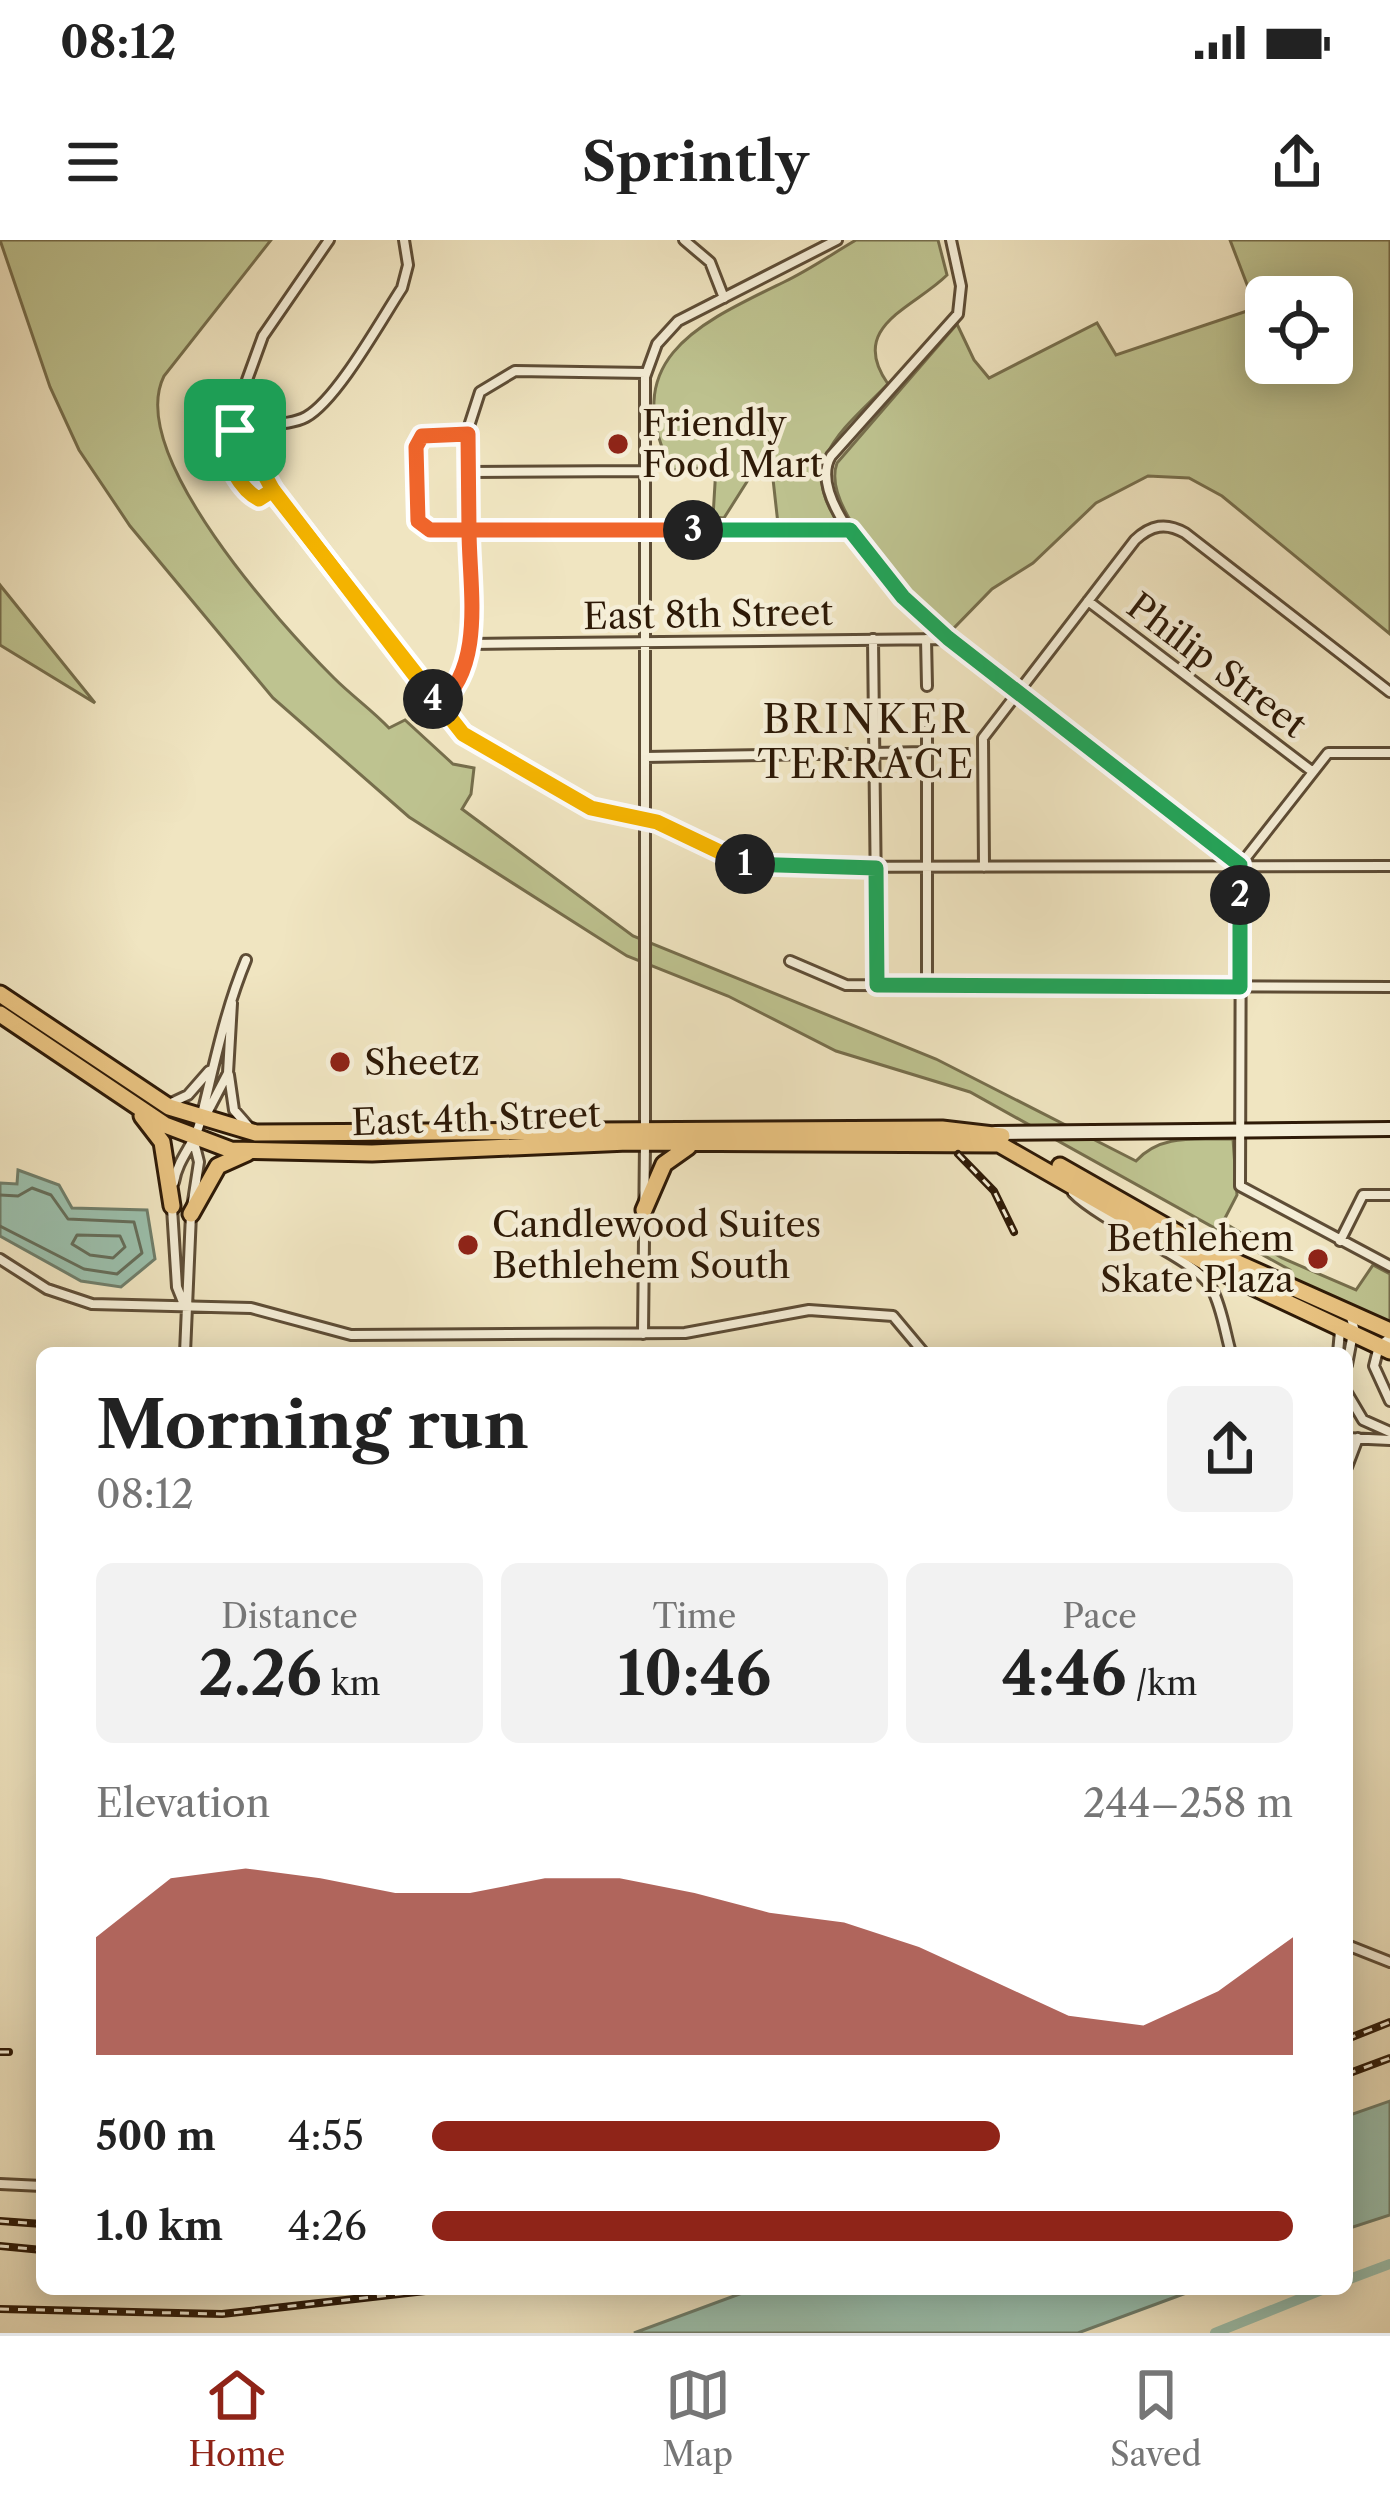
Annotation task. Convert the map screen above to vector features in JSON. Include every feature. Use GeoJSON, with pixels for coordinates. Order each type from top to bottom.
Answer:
{"type":"FeatureCollection","features":[{"type":"Feature","properties":{"kind":"highway","name":"East 4th Street"},"geometry":{"type":"LineString","coordinates":[[0,994],[159,1101],[201,1120],[259,1133],[645,1135],[918,1130],[958,1143],[984,1138]]}},
{"type":"Feature","properties":{"kind":"highway","name":"East 4th Street"},"geometry":{"type":"LineString","coordinates":[[0,1013],[123,1097],[193,1138],[250,1152],[434,1152],[645,1135],[706,1142],[984,1138]]}},
{"type":"Feature","properties":{"kind":"highway"},"geometry":{"type":"LineString","coordinates":[[123,1097],[162,1142],[172,1205]]}},
{"type":"Feature","properties":{"kind":"highway"},"geometry":{"type":"LineString","coordinates":[[984,1138],[1011,1147],[1164,1241],[1346,1331],[1387,1342]]}},
{"type":"Feature","properties":{"kind":"highway"},"geometry":{"type":"LineString","coordinates":[[984,1138],[1023,1143],[1155,1223],[1348,1311],[1387,1342]]}},
{"type":"Feature","properties":{"kind":"highway"},"geometry":{"type":"LineString","coordinates":[[644,1210],[670,1156],[706,1142]]}},
{"type":"Feature","properties":{"kind":"highway"},"geometry":{"type":"LineString","coordinates":[[191,1214],[218,1166],[250,1152]]}},
{"type":"Feature","properties":{"kind":"main road","name":"East 4th Street"},"geometry":{"type":"LineString","coordinates":[[984,1138],[1101,1129],[1390,1129]]}},
{"type":"Feature","properties":{"kind":"street"},"geometry":{"type":"LineString","coordinates":[[329,240],[259,344],[247,380],[247,428],[273,490],[440,708],[473,742],[591,808],[646,818],[742,863],[876,868],[1390,866]]}},
{"type":"Feature","properties":{"kind":"street"},"geometry":{"type":"LineString","coordinates":[[273,490],[259,499],[252,496],[226,454],[227,435],[298,420],[322,404],[402,287],[408,265],[404,240]]}},
{"type":"Feature","properties":{"kind":"street"},"geometry":{"type":"LineString","coordinates":[[684,240],[710,262],[724,298]]}},
{"type":"Feature","properties":{"kind":"street"},"geometry":{"type":"LineString","coordinates":[[643,1334],[646,373],[671,326],[837,240]]}},
{"type":"Feature","properties":{"kind":"street"},"geometry":{"type":"LineString","coordinates":[[951,240],[961,286],[958,314],[827,463],[828,498],[903,597],[948,638],[1240,865]]}},
{"type":"Feature","properties":{"kind":"street"},"geometry":{"type":"LineString","coordinates":[[440,708],[459,685],[469,644],[468,434],[480,392],[509,373],[646,373]]}},
{"type":"Feature","properties":{"kind":"street"},"geometry":{"type":"LineString","coordinates":[[468,434],[429,433],[418,440],[416,514],[426,528],[850,530]]}},
{"type":"Feature","properties":{"kind":"street"},"geometry":{"type":"LineString","coordinates":[[469,472],[644,470]]}},
{"type":"Feature","properties":{"kind":"street"},"geometry":{"type":"LineString","coordinates":[[984,867],[983,738],[1141,534],[1162,525],[1193,538],[1390,692]]}},
{"type":"Feature","properties":{"kind":"street","name":"Philip Street"},"geometry":{"type":"LineString","coordinates":[[1088,601],[1313,772]]}},
{"type":"Feature","properties":{"kind":"street","name":"East 8th Street"},"geometry":{"type":"LineString","coordinates":[[469,644],[948,638]]}},
{"type":"Feature","properties":{"kind":"street"},"geometry":{"type":"LineString","coordinates":[[873,639],[877,985]]}},
{"type":"Feature","properties":{"kind":"street"},"geometry":{"type":"LineString","coordinates":[[926,639],[927,686]]}},
{"type":"Feature","properties":{"kind":"street"},"geometry":{"type":"LineString","coordinates":[[927,732],[927,986]]}},
{"type":"Feature","properties":{"kind":"street"},"geometry":{"type":"LineString","coordinates":[[645,757],[927,752]]}},
{"type":"Feature","properties":{"kind":"street"},"geometry":{"type":"LineString","coordinates":[[1390,753],[1328,753],[1240,865],[1239,1129],[1241,1190],[1390,1266]]}},
{"type":"Feature","properties":{"kind":"street"},"geometry":{"type":"LineString","coordinates":[[185,1307],[177,1287],[172,1205],[181,1156],[201,1120],[210,1070],[246,960]]}},
{"type":"Feature","properties":{"kind":"street"},"geometry":{"type":"LineString","coordinates":[[790,961],[833,983],[877,985],[1390,988]]}},
{"type":"Feature","properties":{"kind":"street"},"geometry":{"type":"LineString","coordinates":[[232,1003],[228,1073],[234,1110],[259,1133]]}},
{"type":"Feature","properties":{"kind":"street"},"geometry":{"type":"LineString","coordinates":[[159,1101],[182,1100],[210,1070]]}},
{"type":"Feature","properties":{"kind":"street"},"geometry":{"type":"LineString","coordinates":[[201,1120],[216,1106],[228,1073]]}},
{"type":"Feature","properties":{"kind":"street"},"geometry":{"type":"LineString","coordinates":[[185,1347],[191,1214],[199,1162],[193,1138]]}},
{"type":"Feature","properties":{"kind":"street"},"geometry":{"type":"LineString","coordinates":[[1045,1168],[1094,1213],[1202,1275],[1217,1302],[1229,1347]]}},
{"type":"Feature","properties":{"kind":"street"},"geometry":{"type":"LineString","coordinates":[[1340,1241],[1363,1195],[1390,1195]]}},
{"type":"Feature","properties":{"kind":"street"},"geometry":{"type":"LineString","coordinates":[[0,1259],[47,1289],[92,1304],[251,1308],[351,1335],[685,1333],[809,1310],[877,1310],[893,1316],[919,1347]]}},
{"type":"Feature","properties":{"kind":"street"},"geometry":{"type":"LineString","coordinates":[[1319,1299],[1346,1331]]}},
{"type":"Feature","properties":{"kind":"street"},"geometry":{"type":"LineString","coordinates":[[1346,1347],[1348,1311]]}},
{"type":"Feature","properties":{"kind":"street"},"geometry":{"type":"LineString","coordinates":[[1340,1347],[1346,1331]]}},
{"type":"Feature","properties":{"kind":"street"},"geometry":{"type":"LineString","coordinates":[[1387,1342],[1374,1366],[1390,1401]]}},
{"type":"Feature","properties":{"kind":"street"},"geometry":{"type":"LineString","coordinates":[[1353,1403],[1363,1420],[1390,1436]]}},
{"type":"Feature","properties":{"kind":"street"},"geometry":{"type":"LineString","coordinates":[[1353,1438],[1390,1436]]}},
{"type":"Feature","properties":{"kind":"street"},"geometry":{"type":"LineString","coordinates":[[1353,1947],[1390,1962]]}},
{"type":"Feature","properties":{"kind":"street"},"geometry":{"type":"LineString","coordinates":[[0,2184],[36,2186]]}},
{"type":"Feature","properties":{"kind":"shaded area"},"geometry":{"type":"Polygon","coordinates":[[[0,240],[271,240],[164,376],[158,409],[167,449],[214,536],[310,653],[389,728],[405,720],[453,764],[474,768],[471,794],[462,809],[633,936],[936,1059],[1136,1161],[1168,1142],[1233,1139],[1237,1195],[1223,1222],[1282,1258],[1356,1290],[1373,1265],[1390,1274],[1390,1324],[1294,1279],[1290,1270],[970,1092],[836,1051],[728,996],[627,956],[409,817],[273,698],[130,526],[79,450],[50,387],[0,240]]]}},
{"type":"Feature","properties":{"kind":"shaded area"},"geometry":{"type":"Polygon","coordinates":[[[856,240],[938,240],[947,275],[880,333],[875,347],[877,364],[888,384],[830,448],[822,483],[840,525],[778,524],[772,470],[755,469],[724,518],[713,517],[716,467],[672,470],[657,432],[654,400],[661,373],[697,330],[856,240]]]}},
{"type":"Feature","properties":{"kind":"shaded area"},"geometry":{"type":"Polygon","coordinates":[[[1230,240],[1390,240],[1390,634],[1222,496],[1189,478],[1148,476],[1096,503],[1033,563],[992,589],[950,632],[895,577],[842,505],[835,483],[837,463],[957,324],[974,360],[989,378],[1097,323],[1116,355],[1245,312],[1245,384],[1353,384],[1353,276],[1245,279],[1230,240]]]}},
{"type":"Feature","properties":{"kind":"shaded area"},"geometry":{"type":"Polygon","coordinates":[[[0,585],[95,703],[0,645],[0,585]]]}},
{"type":"Feature","properties":{"kind":"water"},"geometry":{"type":"Polygon","coordinates":[[[18,1170],[59,1185],[72,1208],[147,1210],[155,1259],[121,1287],[81,1281],[0,1236],[0,1183],[17,1184],[18,1170]]]}},
{"type":"Feature","properties":{"kind":"water"},"geometry":{"type":"Polygon","coordinates":[[[1390,2101],[1390,2215],[1353,2227],[1353,2114],[1390,2101]]]}},
{"type":"Feature","properties":{"kind":"water"},"geometry":{"type":"Polygon","coordinates":[[[737,2295],[1181,2295],[1078,2333],[634,2333],[737,2295]]]}},
{"type":"Feature","properties":{"kind":"waterway"},"geometry":{"type":"LineString","coordinates":[[1353,2278],[1390,2264]]}},
{"type":"Feature","properties":{"kind":"waterway"},"geometry":{"type":"LineString","coordinates":[[1215,2333],[1309,2295]]}},
{"type":"Feature","properties":{"kind":"railway"},"geometry":{"type":"LineString","coordinates":[[958,1154],[994,1191],[1014,1232]]}},
{"type":"Feature","properties":{"kind":"railway"},"geometry":{"type":"LineString","coordinates":[[1353,2037],[1390,2022]]}},
{"type":"Feature","properties":{"kind":"railway"},"geometry":{"type":"LineString","coordinates":[[0,2052],[9,2052]]}},
{"type":"Feature","properties":{"kind":"railway"},"geometry":{"type":"LineString","coordinates":[[1353,2072],[1390,2058]]}},
{"type":"Feature","properties":{"kind":"railway"},"geometry":{"type":"LineString","coordinates":[[0,2221],[36,2224]]}},
{"type":"Feature","properties":{"kind":"railway"},"geometry":{"type":"LineString","coordinates":[[0,2246],[36,2249]]}},
{"type":"Feature","properties":{"kind":"railway"},"geometry":{"type":"LineString","coordinates":[[0,2309],[222,2314],[390,2295]]}},
{"type":"Feature","properties":{"kind":"place","name":"Friendly Food Mart"},"geometry":{"type":"Point","coordinates":[618,444]}},
{"type":"Feature","properties":{"kind":"place","name":"Sheetz"},"geometry":{"type":"Point","coordinates":[340,1062]}},
{"type":"Feature","properties":{"kind":"place","name":"Candlewood Suites Bethlehem South"},"geometry":{"type":"Point","coordinates":[468,1245]}},
{"type":"Feature","properties":{"kind":"place","name":"Bethlehem Skate Plaza"},"geometry":{"type":"Point","coordinates":[1318,1259]}},
{"type":"Feature","properties":{"kind":"district","name":"BRINKER TERRACE"},"geometry":{"type":"Point","coordinates":[867,742]}},
{"type":"Feature","properties":{"kind":"route"},"geometry":{"type":"LineString","coordinates":[[235,430],[225,438],[224,449],[247,491],[259,499],[273,490],[438,705],[456,690],[467,660],[469,530],[430,530],[418,521],[416,447],[425,434],[468,434],[469,530],[850,530],[903,597],[948,638],[1240,865],[1240,987],[877,985],[876,868],[772,868],[742,863],[657,822],[591,808],[473,742],[447,717],[275,494],[263,475],[255,457],[247,428],[235,430]]}}]}
